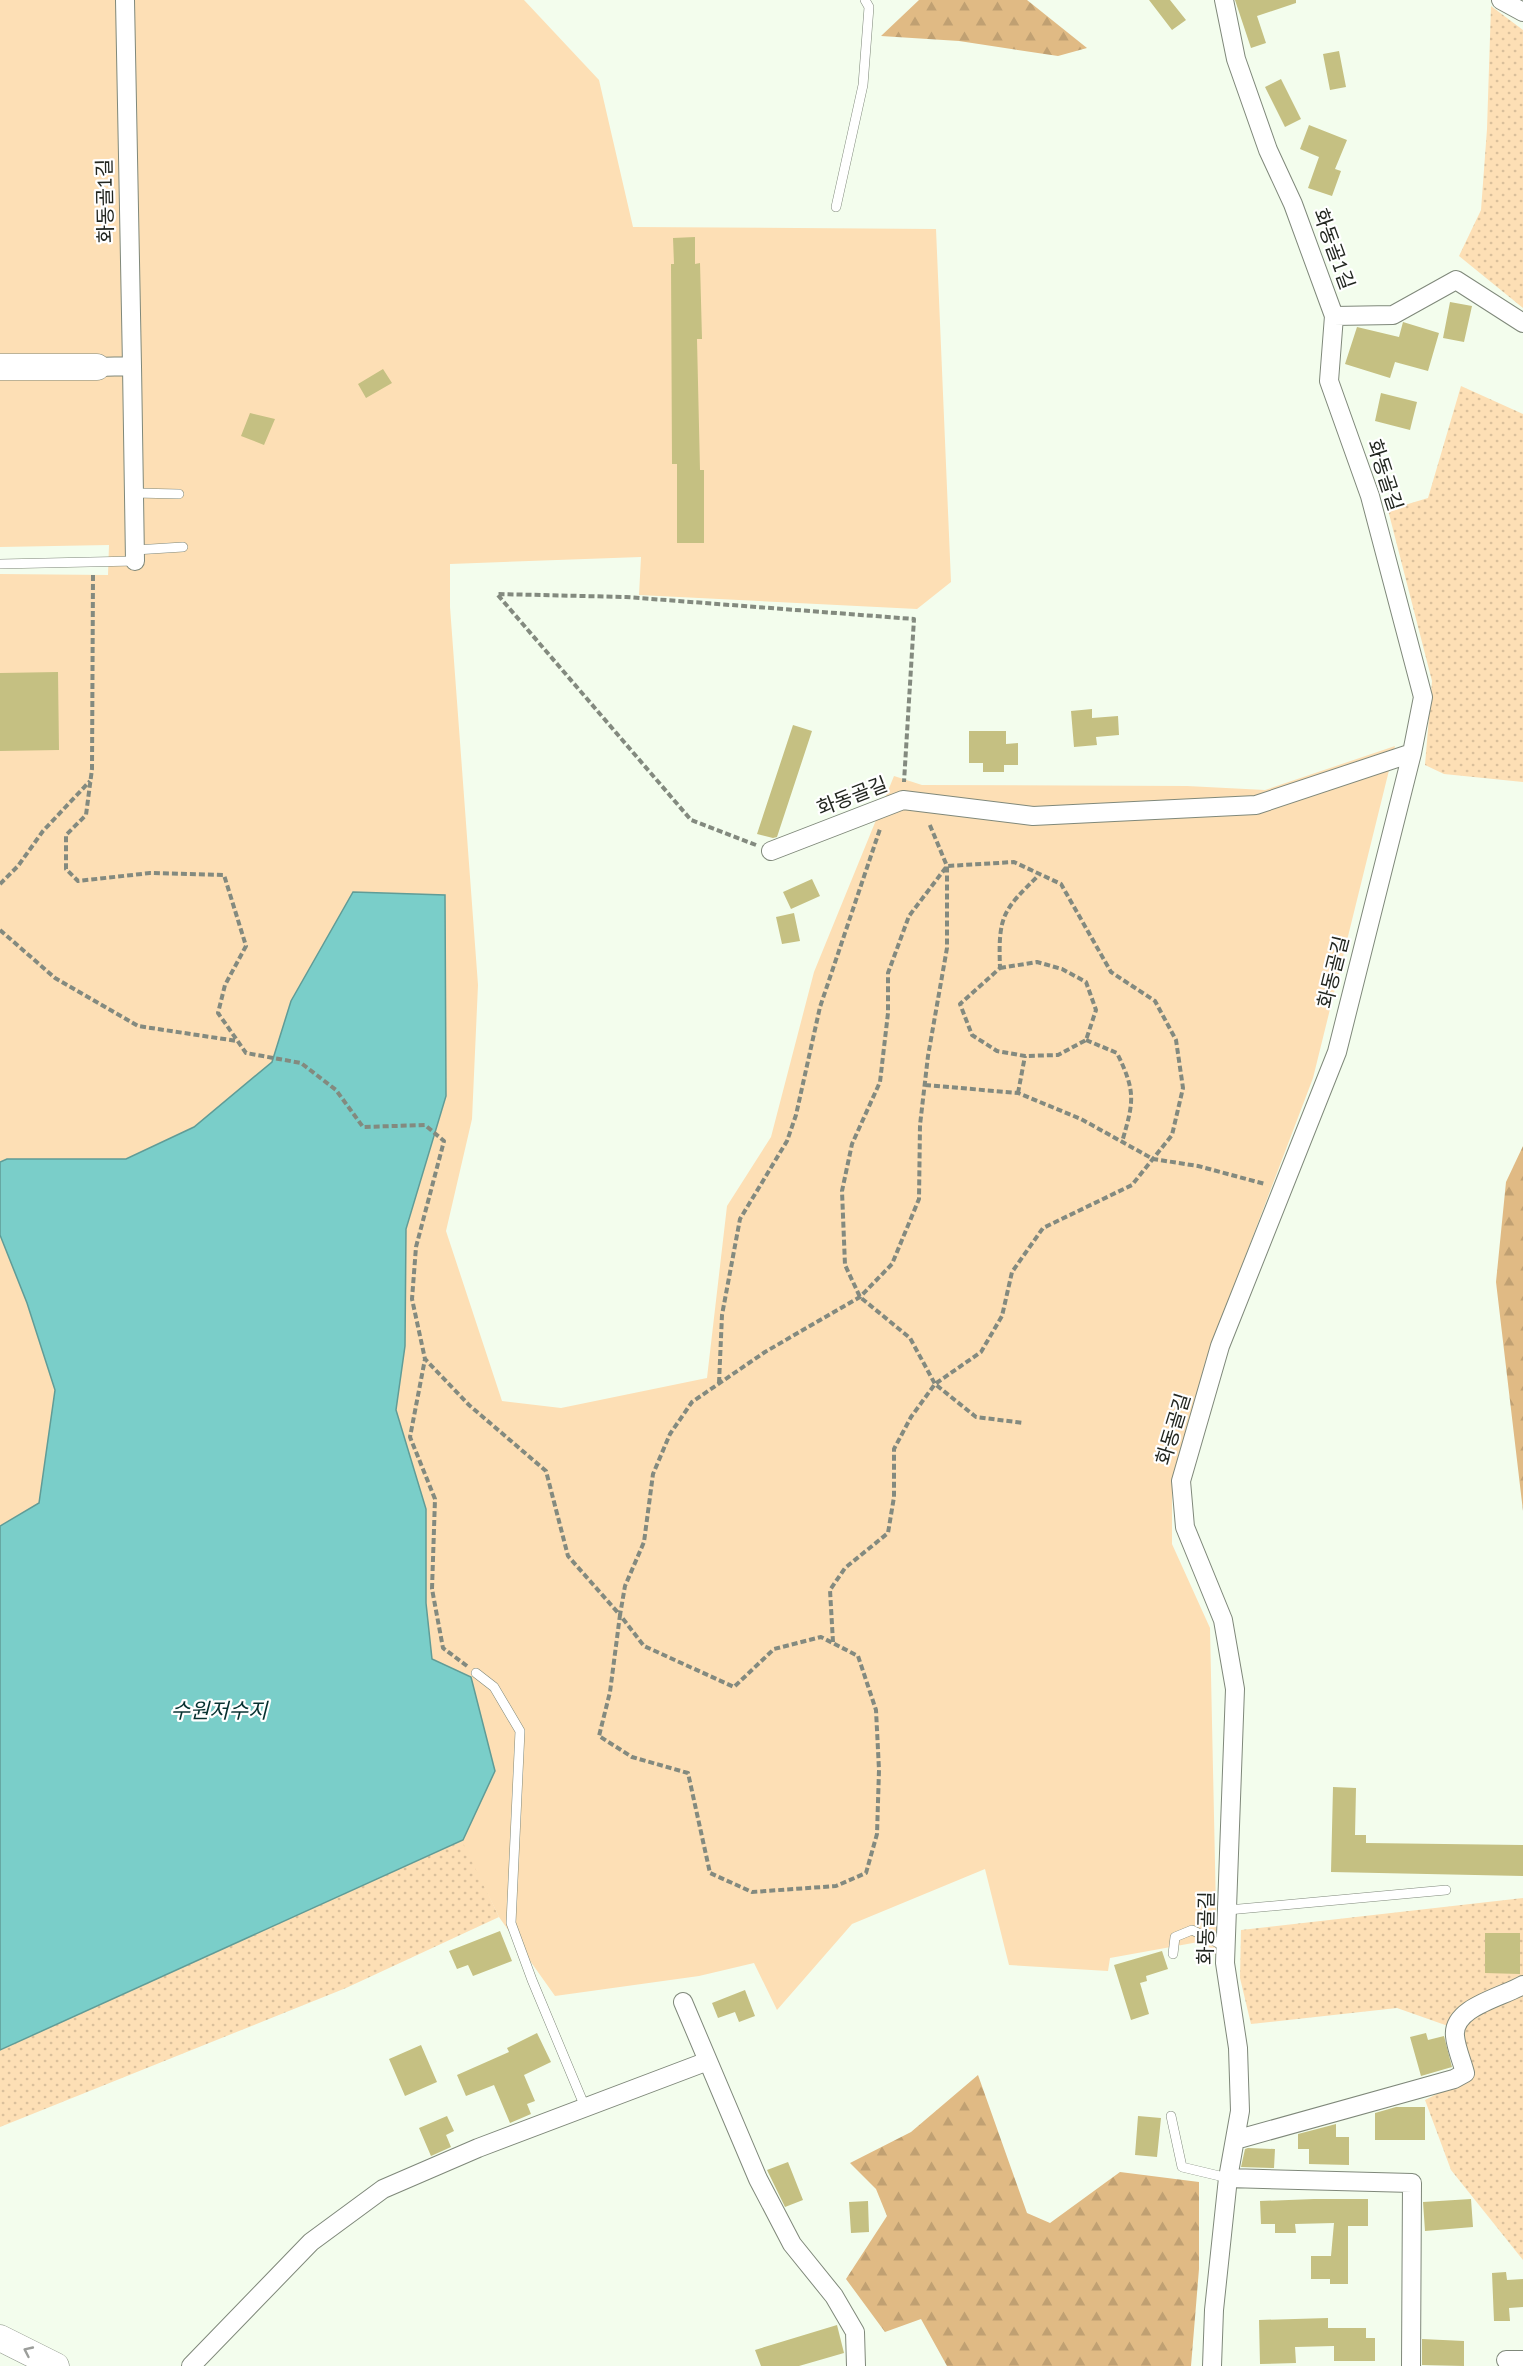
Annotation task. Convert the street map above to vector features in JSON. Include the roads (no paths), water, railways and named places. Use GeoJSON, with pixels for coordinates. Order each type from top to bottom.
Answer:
{"type":"FeatureCollection","features":[{"type":"Feature","properties":{"kind":"street","name":"화동골1길"},"geometry":{"type":"LineString","coordinates":[[125,0],[135,555]]}},
{"type":"Feature","properties":{"kind":"street","name":"화동골1길"},"geometry":{"type":"LineString","coordinates":[[1224,0],[1236,59],[1268,150],[1293,204],[1334,316],[1393,315],[1456,280],[1523,323]]}},
{"type":"Feature","properties":{"kind":"street"},"geometry":{"type":"LineString","coordinates":[[1501,0],[1523,12]]}},
{"type":"Feature","properties":{"kind":"street","name":"화동골길"},"geometry":{"type":"LineString","coordinates":[[1212,2366],[1214,2310],[1228,2178],[1240,2111],[1238,2048],[1225,1963],[1235,1689],[1223,1620],[1185,1527],[1180,1481],[1220,1347],[1337,1052],[1412,753],[1423,697],[1370,496],[1329,381],[1334,316]]}},
{"type":"Feature","properties":{"kind":"street"},"geometry":{"type":"LineString","coordinates":[[0,367],[132,366]]}},
{"type":"Feature","properties":{"kind":"street","name":"화동골길"},"geometry":{"type":"LineString","coordinates":[[771,851],[903,803],[1033,816],[1256,805],[1412,753]]}},
{"type":"Feature","properties":{"kind":"street"},"geometry":{"type":"LineString","coordinates":[[1235,2140],[1454,2079],[1465,2073],[1454,2034],[1457,2022],[1470,2008],[1508,1994],[1523,1985]]}},
{"type":"Feature","properties":{"kind":"street"},"geometry":{"type":"LineString","coordinates":[[683,2002],[758,2179],[792,2244],[834,2296],[855,2332],[856,2366]]}},
{"type":"Feature","properties":{"kind":"street"},"geometry":{"type":"LineString","coordinates":[[191,2366],[311,2242],[383,2189],[585,2107],[708,2061]]}},
{"type":"Feature","properties":{"kind":"street"},"geometry":{"type":"LineString","coordinates":[[1228,2178],[1412,2182],[1411,2366]]}},
{"type":"Feature","properties":{"kind":"street"},"geometry":{"type":"LineString","coordinates":[[0,2338],[56,2366]]}},
{"type":"Feature","properties":{"kind":"lane"},"geometry":{"type":"LineString","coordinates":[[836,207],[862,85],[869,7],[865,0]]}},
{"type":"Feature","properties":{"kind":"lane"},"geometry":{"type":"LineString","coordinates":[[135,493],[179,494]]}},
{"type":"Feature","properties":{"kind":"lane"},"geometry":{"type":"LineString","coordinates":[[0,564],[93,562],[183,547]]}},
{"type":"Feature","properties":{"kind":"lane"},"geometry":{"type":"LineString","coordinates":[[476,1673],[494,1686],[520,1731],[511,1923],[585,2107]]}},
{"type":"Feature","properties":{"kind":"lane"},"geometry":{"type":"LineString","coordinates":[[1228,1911],[1446,1890]]}},
{"type":"Feature","properties":{"kind":"lane"},"geometry":{"type":"LineString","coordinates":[[1173,1954],[1175,1937],[1192,1930],[1226,1947]]}},
{"type":"Feature","properties":{"kind":"lane"},"geometry":{"type":"LineString","coordinates":[[1171,2116],[1182,2167],[1228,2178]]}},
{"type":"Feature","properties":{"kind":"water","name":"수원저수지"},"geometry":{"type":"Polygon","coordinates":[[[353,892],[445,895],[446,1096],[406,1229],[405,1346],[396,1410],[426,1509],[426,1603],[432,1659],[471,1677],[495,1771],[463,1840],[0,2050],[0,1526],[39,1503],[55,1390],[27,1303],[0,1235],[0,1162],[7,1159],[126,1159],[194,1127],[272,1062],[291,1001],[353,892]]]}}]}
